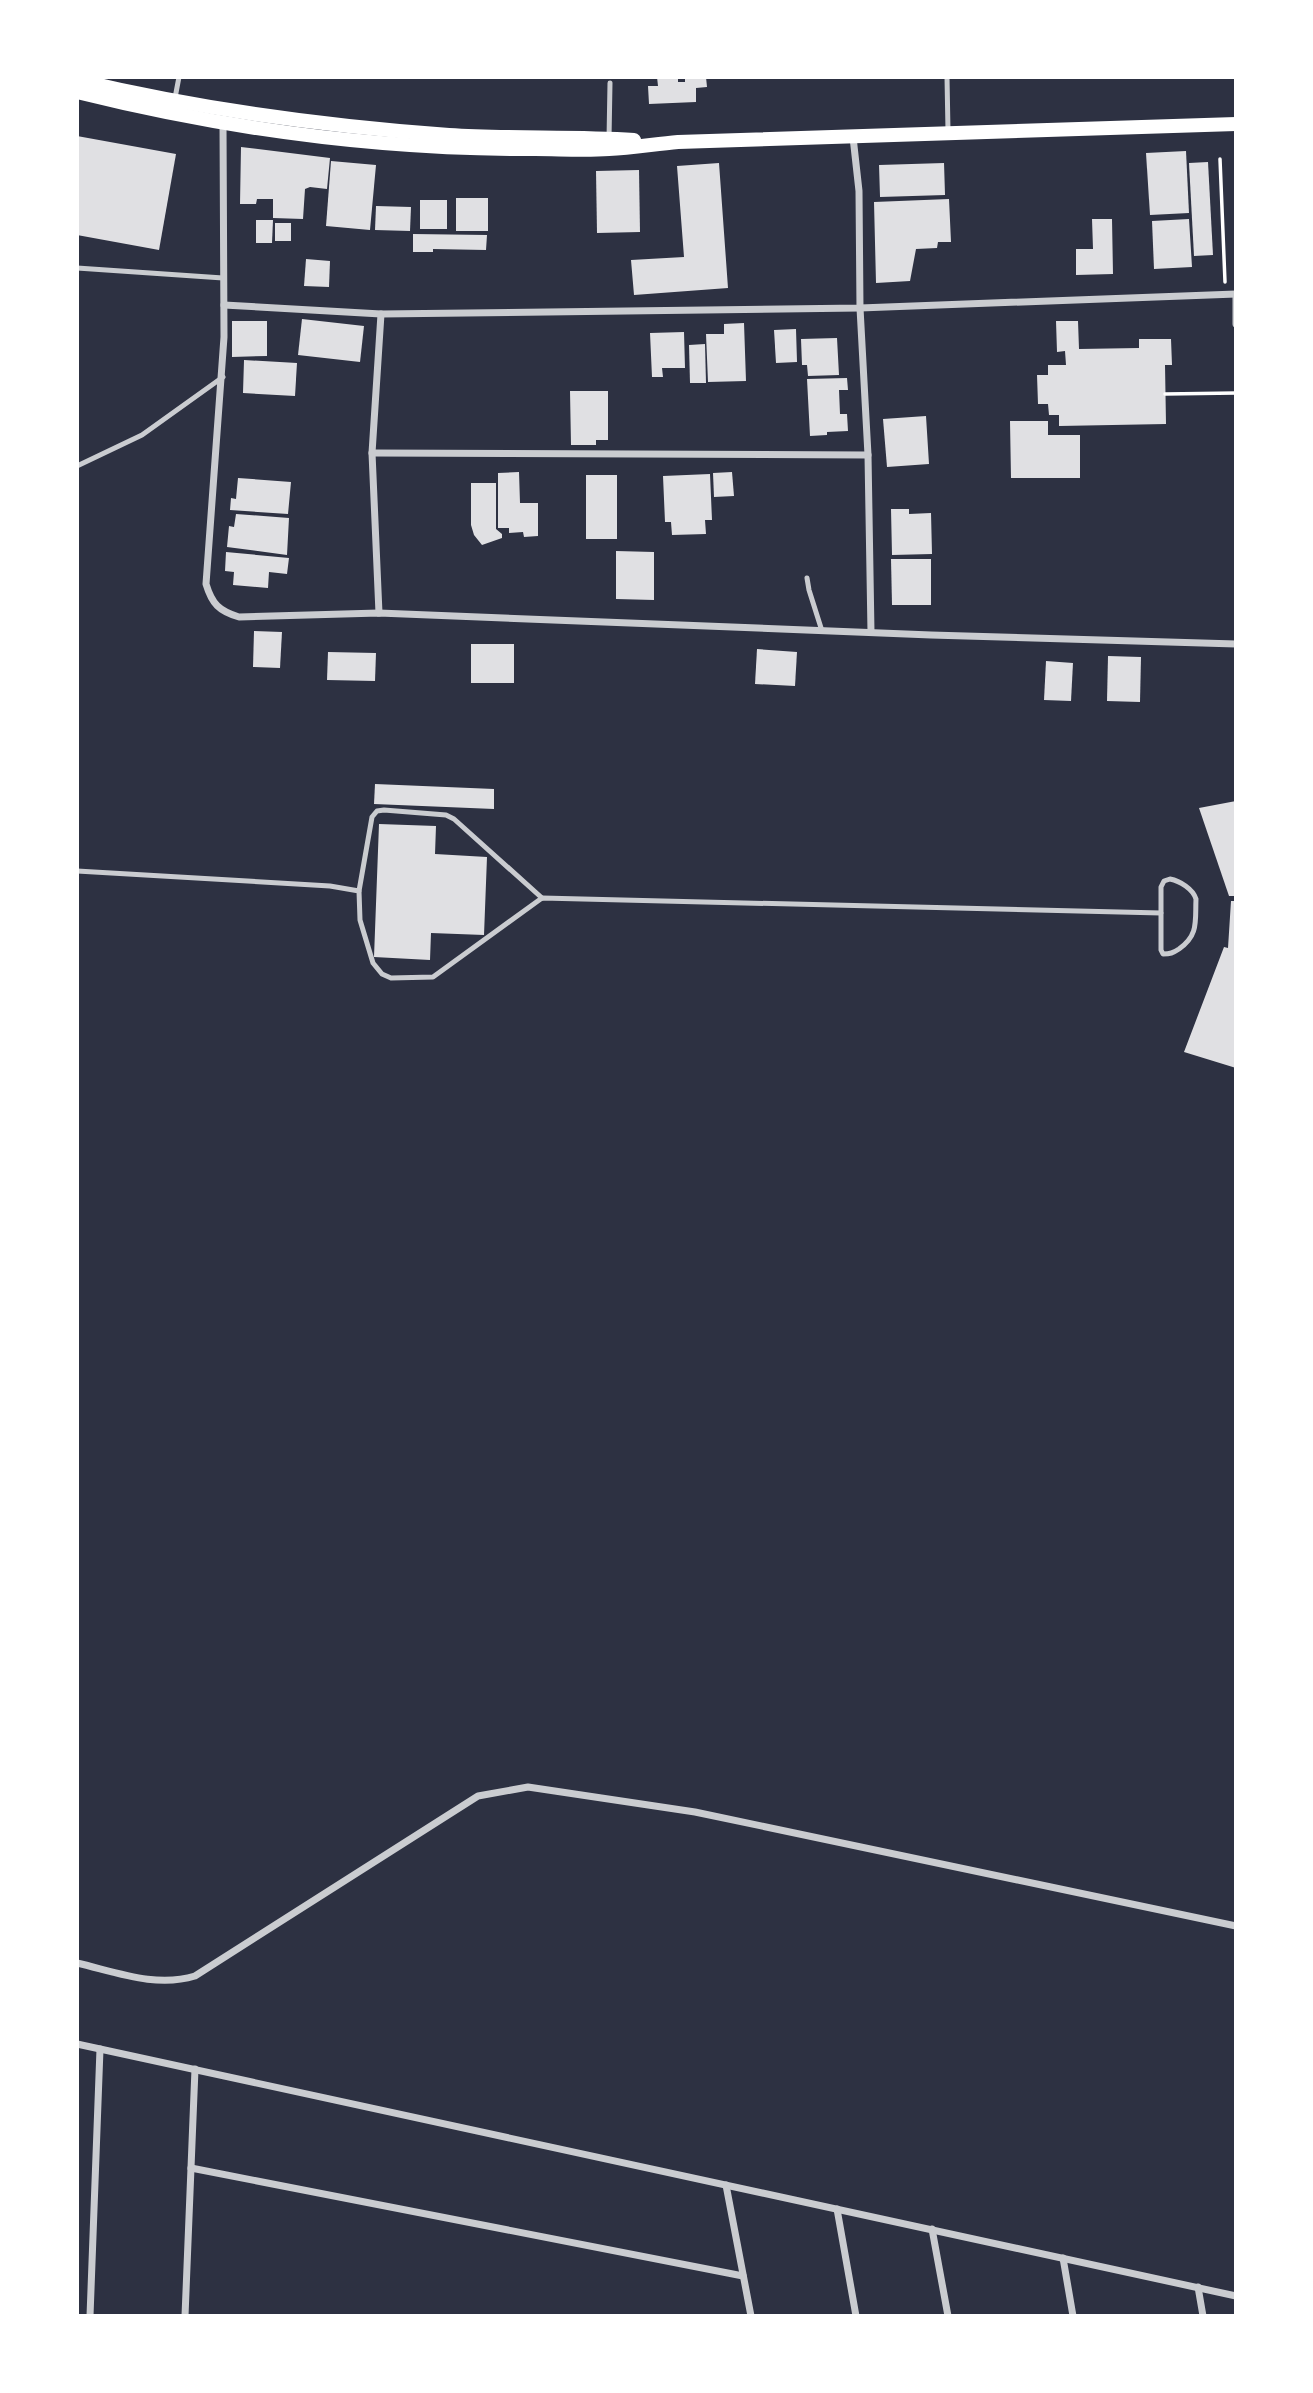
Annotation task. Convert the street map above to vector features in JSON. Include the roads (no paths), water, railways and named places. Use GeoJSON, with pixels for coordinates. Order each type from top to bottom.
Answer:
{"type":"FeatureCollection","features":[{"type":"Feature","properties":{"kind":"main road"},"geometry":{"type":"LineString","coordinates":[[77,80],[175,100],[293,119],[389,130],[609,144]]}},
{"type":"Feature","properties":{"kind":"main road"},"geometry":{"type":"LineString","coordinates":[[77,92],[223,122],[415,146],[501,150],[609,144],[1236,124]]}},
{"type":"Feature","properties":{"kind":"street"},"geometry":{"type":"LineString","coordinates":[[223,122],[223,376],[206,584],[211,600],[223,612],[239,617],[379,613],[1236,644]]}},
{"type":"Feature","properties":{"kind":"street"},"geometry":{"type":"LineString","coordinates":[[853,137],[859,191],[860,308],[868,455],[871,632]]}},
{"type":"Feature","properties":{"kind":"street"},"geometry":{"type":"LineString","coordinates":[[224,305],[382,314],[860,308],[1236,294],[1236,324]]}},
{"type":"Feature","properties":{"kind":"street"},"geometry":{"type":"LineString","coordinates":[[379,613],[372,453],[382,314]]}},
{"type":"Feature","properties":{"kind":"street"},"geometry":{"type":"LineString","coordinates":[[372,453],[868,455]]}},
{"type":"Feature","properties":{"kind":"street"},"geometry":{"type":"LineString","coordinates":[[77,1963],[161,1982],[176,1982],[195,1976],[478,1796],[528,1787],[695,1812],[1236,1926]]}},
{"type":"Feature","properties":{"kind":"street"},"geometry":{"type":"LineString","coordinates":[[77,2043],[1236,2295]]}},
{"type":"Feature","properties":{"kind":"street"},"geometry":{"type":"LineString","coordinates":[[90,2316],[100,2049]]}},
{"type":"Feature","properties":{"kind":"street"},"geometry":{"type":"LineString","coordinates":[[185,2316],[195,2069]]}},
{"type":"Feature","properties":{"kind":"street"},"geometry":{"type":"LineString","coordinates":[[191,2168],[743,2276]]}},
{"type":"Feature","properties":{"kind":"street"},"geometry":{"type":"LineString","coordinates":[[726,2185],[751,2316]]}},
{"type":"Feature","properties":{"kind":"street"},"geometry":{"type":"LineString","coordinates":[[837,2209],[856,2316]]}},
{"type":"Feature","properties":{"kind":"street"},"geometry":{"type":"LineString","coordinates":[[932,2230],[948,2316]]}},
{"type":"Feature","properties":{"kind":"street"},"geometry":{"type":"LineString","coordinates":[[1063,2258],[1073,2316]]}},
{"type":"Feature","properties":{"kind":"street"},"geometry":{"type":"LineString","coordinates":[[1198,2287],[1203,2316]]}},
{"type":"Feature","properties":{"kind":"lane"},"geometry":{"type":"LineString","coordinates":[[175,100],[178,77]]}},
{"type":"Feature","properties":{"kind":"lane"},"geometry":{"type":"LineString","coordinates":[[947,77],[948,135]]}},
{"type":"Feature","properties":{"kind":"lane"},"geometry":{"type":"LineString","coordinates":[[609,144],[610,83]]}},
{"type":"Feature","properties":{"kind":"lane"},"geometry":{"type":"LineString","coordinates":[[77,268],[223,278]]}},
{"type":"Feature","properties":{"kind":"lane"},"geometry":{"type":"LineString","coordinates":[[77,466],[142,435],[223,376]]}},
{"type":"Feature","properties":{"kind":"lane"},"geometry":{"type":"LineString","coordinates":[[807,578],[822,631]]}},
{"type":"Feature","properties":{"kind":"lane"},"geometry":{"type":"LineString","coordinates":[[542,898],[454,819],[446,815],[384,810],[377,811],[372,817],[359,891],[360,920],[373,963],[382,974],[391,978],[432,977],[542,898],[1161,913]]}},
{"type":"Feature","properties":{"kind":"lane"},"geometry":{"type":"LineString","coordinates":[[77,871],[330,886],[359,891]]}},
{"type":"Feature","properties":{"kind":"lane"},"geometry":{"type":"LineString","coordinates":[[1178,880],[1194,894],[1196,899],[1193,936],[1188,943],[1171,954],[1163,954],[1161,950],[1161,913],[1161,887],[1164,881],[1178,880]]}}]}
